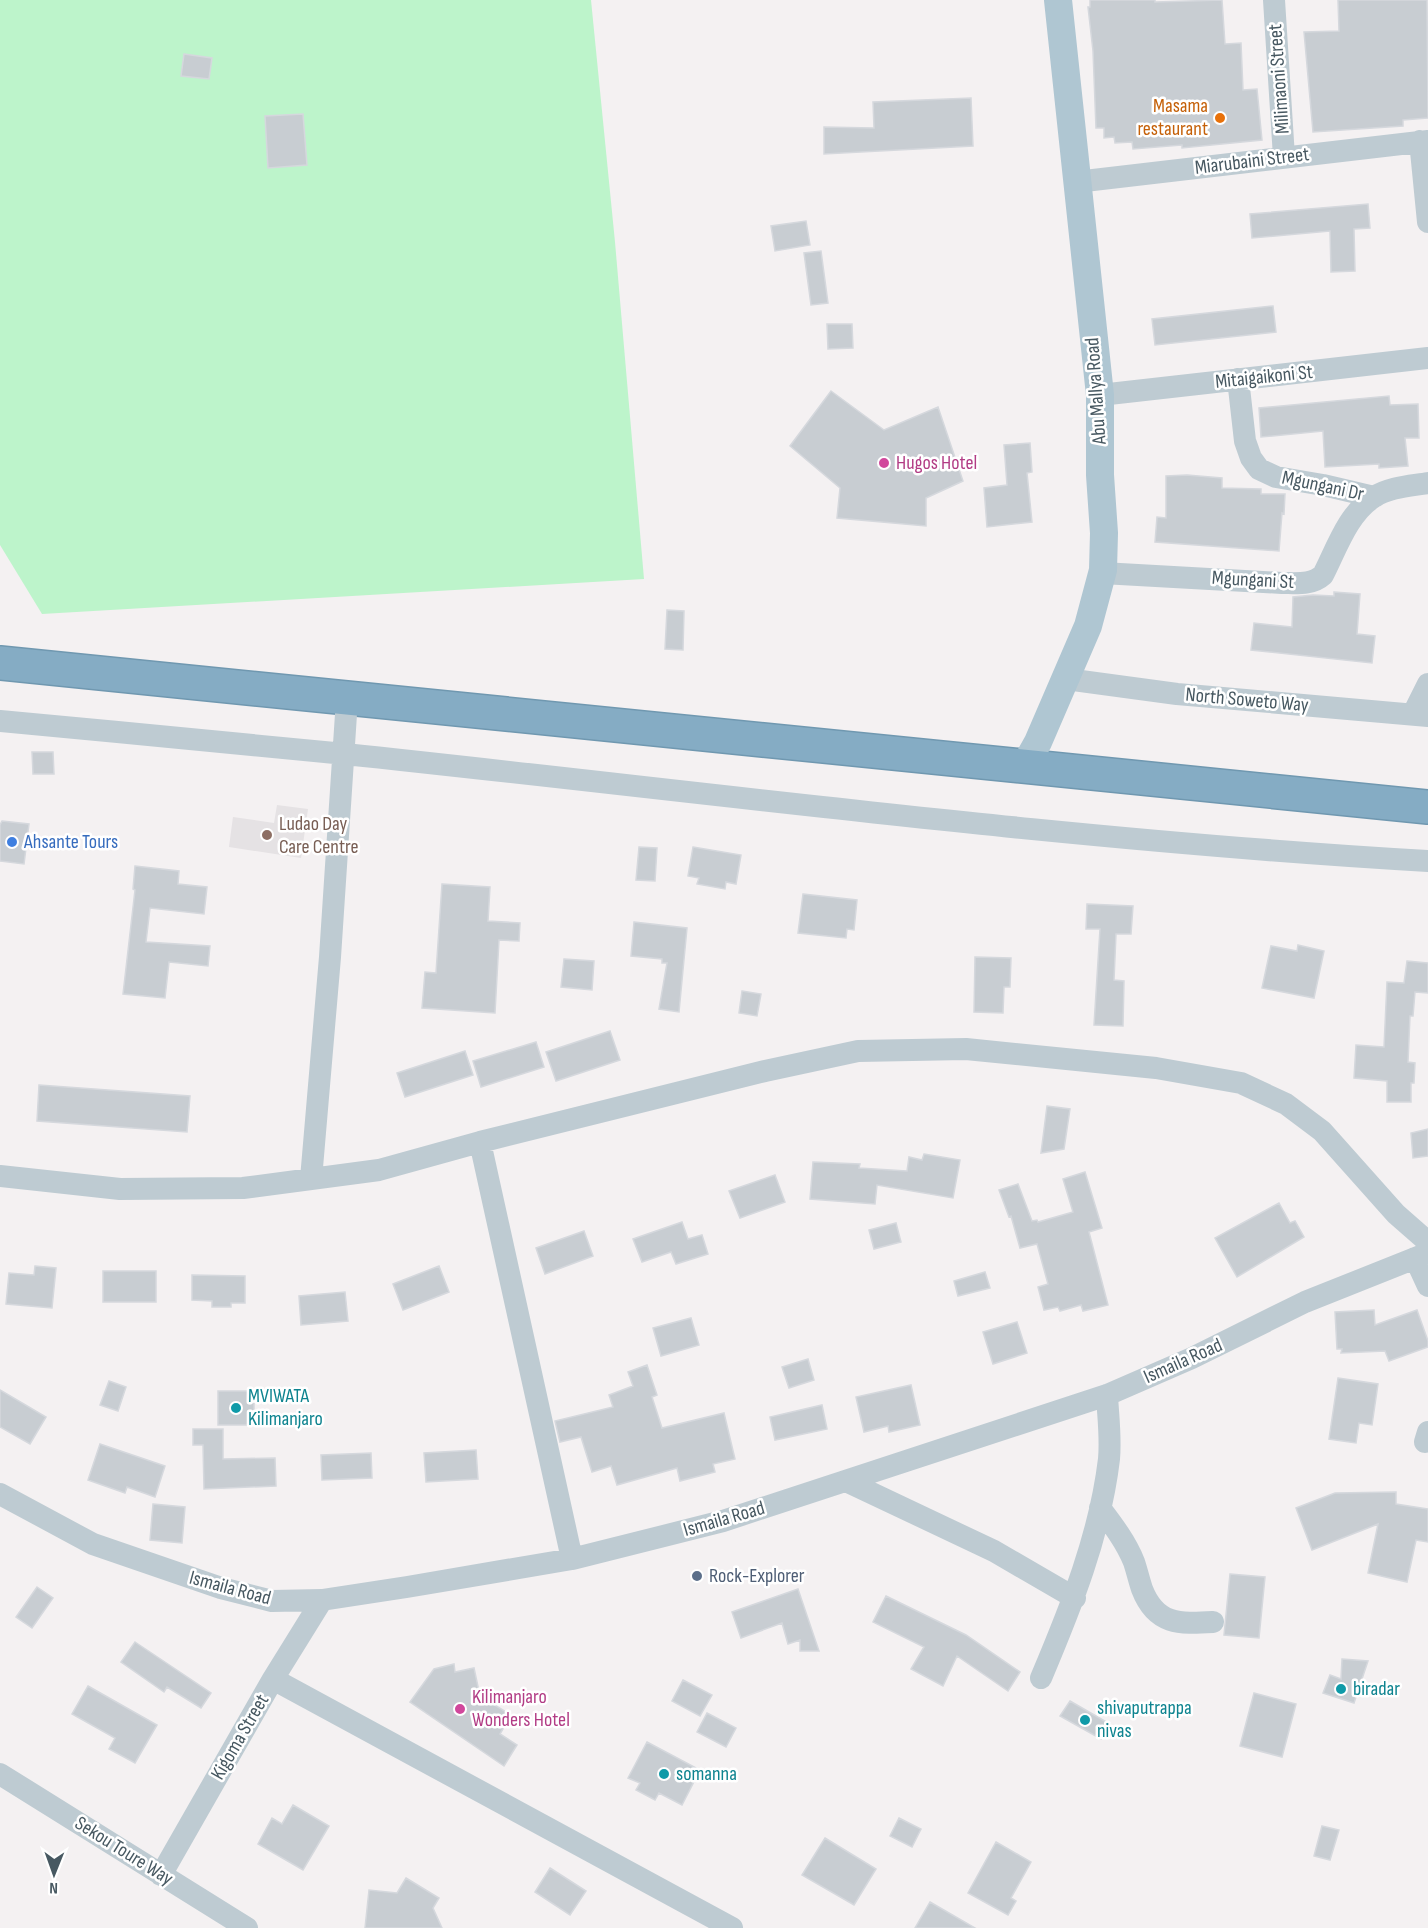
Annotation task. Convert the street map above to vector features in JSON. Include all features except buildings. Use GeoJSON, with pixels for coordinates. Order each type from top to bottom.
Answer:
{"type":"FeatureCollection","features":[{"type":"Feature","properties":{"kind":"highway"},"geometry":{"type":"LineString","coordinates":[[0,663],[1428,807]]}},
{"type":"Feature","properties":{"kind":"main road","name":"Abu Mallya Road"},"geometry":{"type":"LineString","coordinates":[[1024,767],[1089,626],[1102,573],[1104,533],[1100,475],[1100,395],[1058,0]]}},
{"type":"Feature","properties":{"kind":"street","name":"Milimaoni Street"},"geometry":{"type":"LineString","coordinates":[[1274,0],[1284,157]]}},
{"type":"Feature","properties":{"kind":"street","name":"Miarubaini Street"},"geometry":{"type":"LineString","coordinates":[[1076,182],[1424,141]]}},
{"type":"Feature","properties":{"kind":"street"},"geometry":{"type":"LineString","coordinates":[[1424,141],[1428,222]]}},
{"type":"Feature","properties":{"kind":"street","name":"Mitaigaikoni St"},"geometry":{"type":"LineString","coordinates":[[1100,395],[1428,358]]}},
{"type":"Feature","properties":{"kind":"street","name":"Mgungani Dr"},"geometry":{"type":"LineString","coordinates":[[1238,380],[1245,441],[1251,458],[1260,469],[1276,477],[1374,497]]}},
{"type":"Feature","properties":{"kind":"street"},"geometry":{"type":"LineString","coordinates":[[1374,497],[1386,492],[1428,483]]}},
{"type":"Feature","properties":{"kind":"street","name":"Mgungani St"},"geometry":{"type":"LineString","coordinates":[[1102,573],[1282,583],[1317,581],[1323,575],[1355,516],[1374,497]]}},
{"type":"Feature","properties":{"kind":"street","name":"North Soweto Way"},"geometry":{"type":"LineString","coordinates":[[1066,679],[1177,694],[1420,715]]}},
{"type":"Feature","properties":{"kind":"street"},"geometry":{"type":"LineString","coordinates":[[1420,715],[1428,684]]}},
{"type":"Feature","properties":{"kind":"street"},"geometry":{"type":"LineString","coordinates":[[311,1179],[330,957],[346,699]]}},
{"type":"Feature","properties":{"kind":"street"},"geometry":{"type":"LineString","coordinates":[[0,721],[343,753],[962,823],[1286,853],[1428,861]]}},
{"type":"Feature","properties":{"kind":"street"},"geometry":{"type":"LineString","coordinates":[[0,1176],[120,1189],[243,1188],[379,1170],[480,1142],[765,1071],[858,1051],[966,1049],[1156,1068],[1241,1083],[1286,1104],[1322,1131],[1396,1214],[1424,1251],[1428,1286]]}},
{"type":"Feature","properties":{"kind":"street"},"geometry":{"type":"LineString","coordinates":[[480,1142],[572,1559]]}},
{"type":"Feature","properties":{"kind":"street","name":"Ismaila Road"},"geometry":{"type":"LineString","coordinates":[[0,1494],[93,1544],[221,1588],[272,1601],[322,1600],[572,1559],[723,1521],[1107,1395],[1192,1358],[1305,1302],[1424,1251]]}},
{"type":"Feature","properties":{"kind":"street"},"geometry":{"type":"LineString","coordinates":[[1041,1678],[1075,1598],[1100,1508],[1109,1459],[1107,1395]]}},
{"type":"Feature","properties":{"kind":"street"},"geometry":{"type":"LineString","coordinates":[[846,1481],[994,1551],[1075,1598]]}},
{"type":"Feature","properties":{"kind":"street"},"geometry":{"type":"LineString","coordinates":[[1100,1508],[1121,1537],[1134,1563],[1142,1590],[1151,1608],[1160,1617],[1188,1623],[1213,1622]]}},
{"type":"Feature","properties":{"kind":"street","name":"Kigoma Street"},"geometry":{"type":"LineString","coordinates":[[161,1875],[273,1679],[322,1600]]}},
{"type":"Feature","properties":{"kind":"street"},"geometry":{"type":"LineString","coordinates":[[273,1679],[732,1928]]}},
{"type":"Feature","properties":{"kind":"street","name":"Sekou Toure Way"},"geometry":{"type":"LineString","coordinates":[[0,1774],[248,1928]]}},
{"type":"Feature","properties":{"kind":"shaded area","name":"Ludao Day Care Centre"},"geometry":{"type":"Polygon","coordinates":[[[277,805],[308,809],[301,858],[229,847],[233,817],[274,823],[277,805]]]}},
{"type":"Feature","properties":{"kind":"green space"},"geometry":{"type":"Polygon","coordinates":[[[0,0],[591,0],[615,242],[644,579],[42,614],[0,545],[0,0]]]}},
{"type":"Feature","properties":{"kind":"place","name":"Masama restaurant"},"geometry":{"type":"Point","coordinates":[1220,118]}},
{"type":"Feature","properties":{"kind":"place","name":"Hugos Hotel"},"geometry":{"type":"Point","coordinates":[884,463]}},
{"type":"Feature","properties":{"kind":"place","name":"Ludao Day Care Centre"},"geometry":{"type":"Point","coordinates":[267,835]}},
{"type":"Feature","properties":{"kind":"place","name":"Ahsante Tours"},"geometry":{"type":"Point","coordinates":[12,842]}},
{"type":"Feature","properties":{"kind":"place","name":"MVIWATA Kilimanjaro"},"geometry":{"type":"Point","coordinates":[236,1408]}},
{"type":"Feature","properties":{"kind":"place","name":"Rock-Explorer"},"geometry":{"type":"Point","coordinates":[697,1576]}},
{"type":"Feature","properties":{"kind":"place","name":"biradar"},"geometry":{"type":"Point","coordinates":[1341,1689]}},
{"type":"Feature","properties":{"kind":"place","name":"Kilimanjaro Wonders Hotel"},"geometry":{"type":"Point","coordinates":[460,1709]}},
{"type":"Feature","properties":{"kind":"place","name":"shivaputrappa nivas"},"geometry":{"type":"Point","coordinates":[1085,1720]}},
{"type":"Feature","properties":{"kind":"place","name":"somanna"},"geometry":{"type":"Point","coordinates":[664,1774]}}]}
